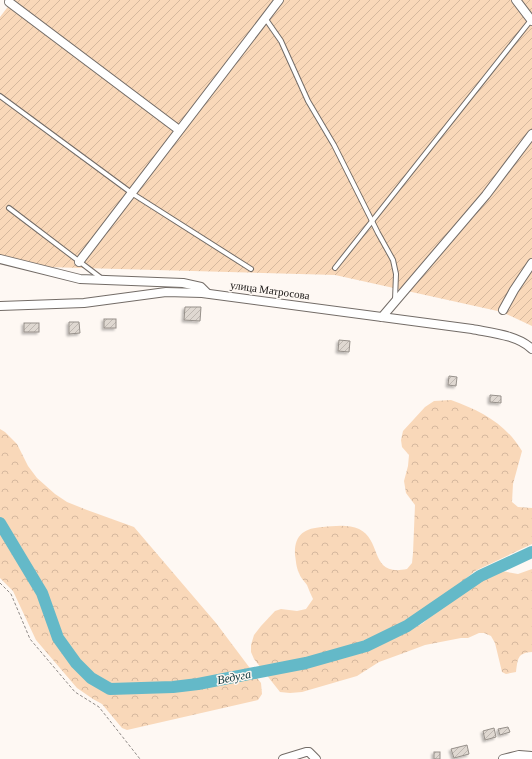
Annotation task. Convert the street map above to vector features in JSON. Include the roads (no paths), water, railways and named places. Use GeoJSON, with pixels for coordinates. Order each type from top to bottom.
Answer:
{"type":"FeatureCollection","features":[{"type":"Feature","properties":{"kind":"street"},"geometry":{"type":"LineString","coordinates":[[516,0],[531,21]]}},
{"type":"Feature","properties":{"kind":"street"},"geometry":{"type":"LineString","coordinates":[[79,262],[265,18],[276,1]]}},
{"type":"Feature","properties":{"kind":"street"},"geometry":{"type":"LineString","coordinates":[[9,2],[179,130]]}},
{"type":"Feature","properties":{"kind":"street"},"geometry":{"type":"LineString","coordinates":[[382,317],[486,195],[532,134]]}},
{"type":"Feature","properties":{"kind":"street"},"geometry":{"type":"LineString","coordinates":[[0,259],[80,279],[183,283],[200,287],[207,293]]}},
{"type":"Feature","properties":{"kind":"street"},"geometry":{"type":"LineString","coordinates":[[503,310],[532,263]]}},
{"type":"Feature","properties":{"kind":"street","name":"улица Матросова"},"geometry":{"type":"LineString","coordinates":[[0,306],[84,303],[166,292],[207,293],[472,329],[516,339],[532,349]]}},
{"type":"Feature","properties":{"kind":"street"},"geometry":{"type":"LineString","coordinates":[[283,759],[309,752],[316,759]]}},
{"type":"Feature","properties":{"kind":"street"},"geometry":{"type":"LineString","coordinates":[[503,759],[532,756]]}},
{"type":"Feature","properties":{"kind":"lane"},"geometry":{"type":"LineString","coordinates":[[265,18],[281,41],[308,101],[334,145],[393,260],[396,274],[394,302]]}},
{"type":"Feature","properties":{"kind":"lane"},"geometry":{"type":"LineString","coordinates":[[335,268],[531,21]]}},
{"type":"Feature","properties":{"kind":"lane"},"geometry":{"type":"LineString","coordinates":[[0,96],[131,193],[252,270]]}},
{"type":"Feature","properties":{"kind":"lane"},"geometry":{"type":"LineString","coordinates":[[9,208],[103,280]]}},
{"type":"Feature","properties":{"kind":"waterway","name":"Ведуга"},"geometry":{"type":"LineString","coordinates":[[0,523],[42,593],[58,638],[76,663],[91,678],[110,689],[173,687],[198,684],[306,663],[366,646],[407,626],[480,576],[532,552]]}}]}
